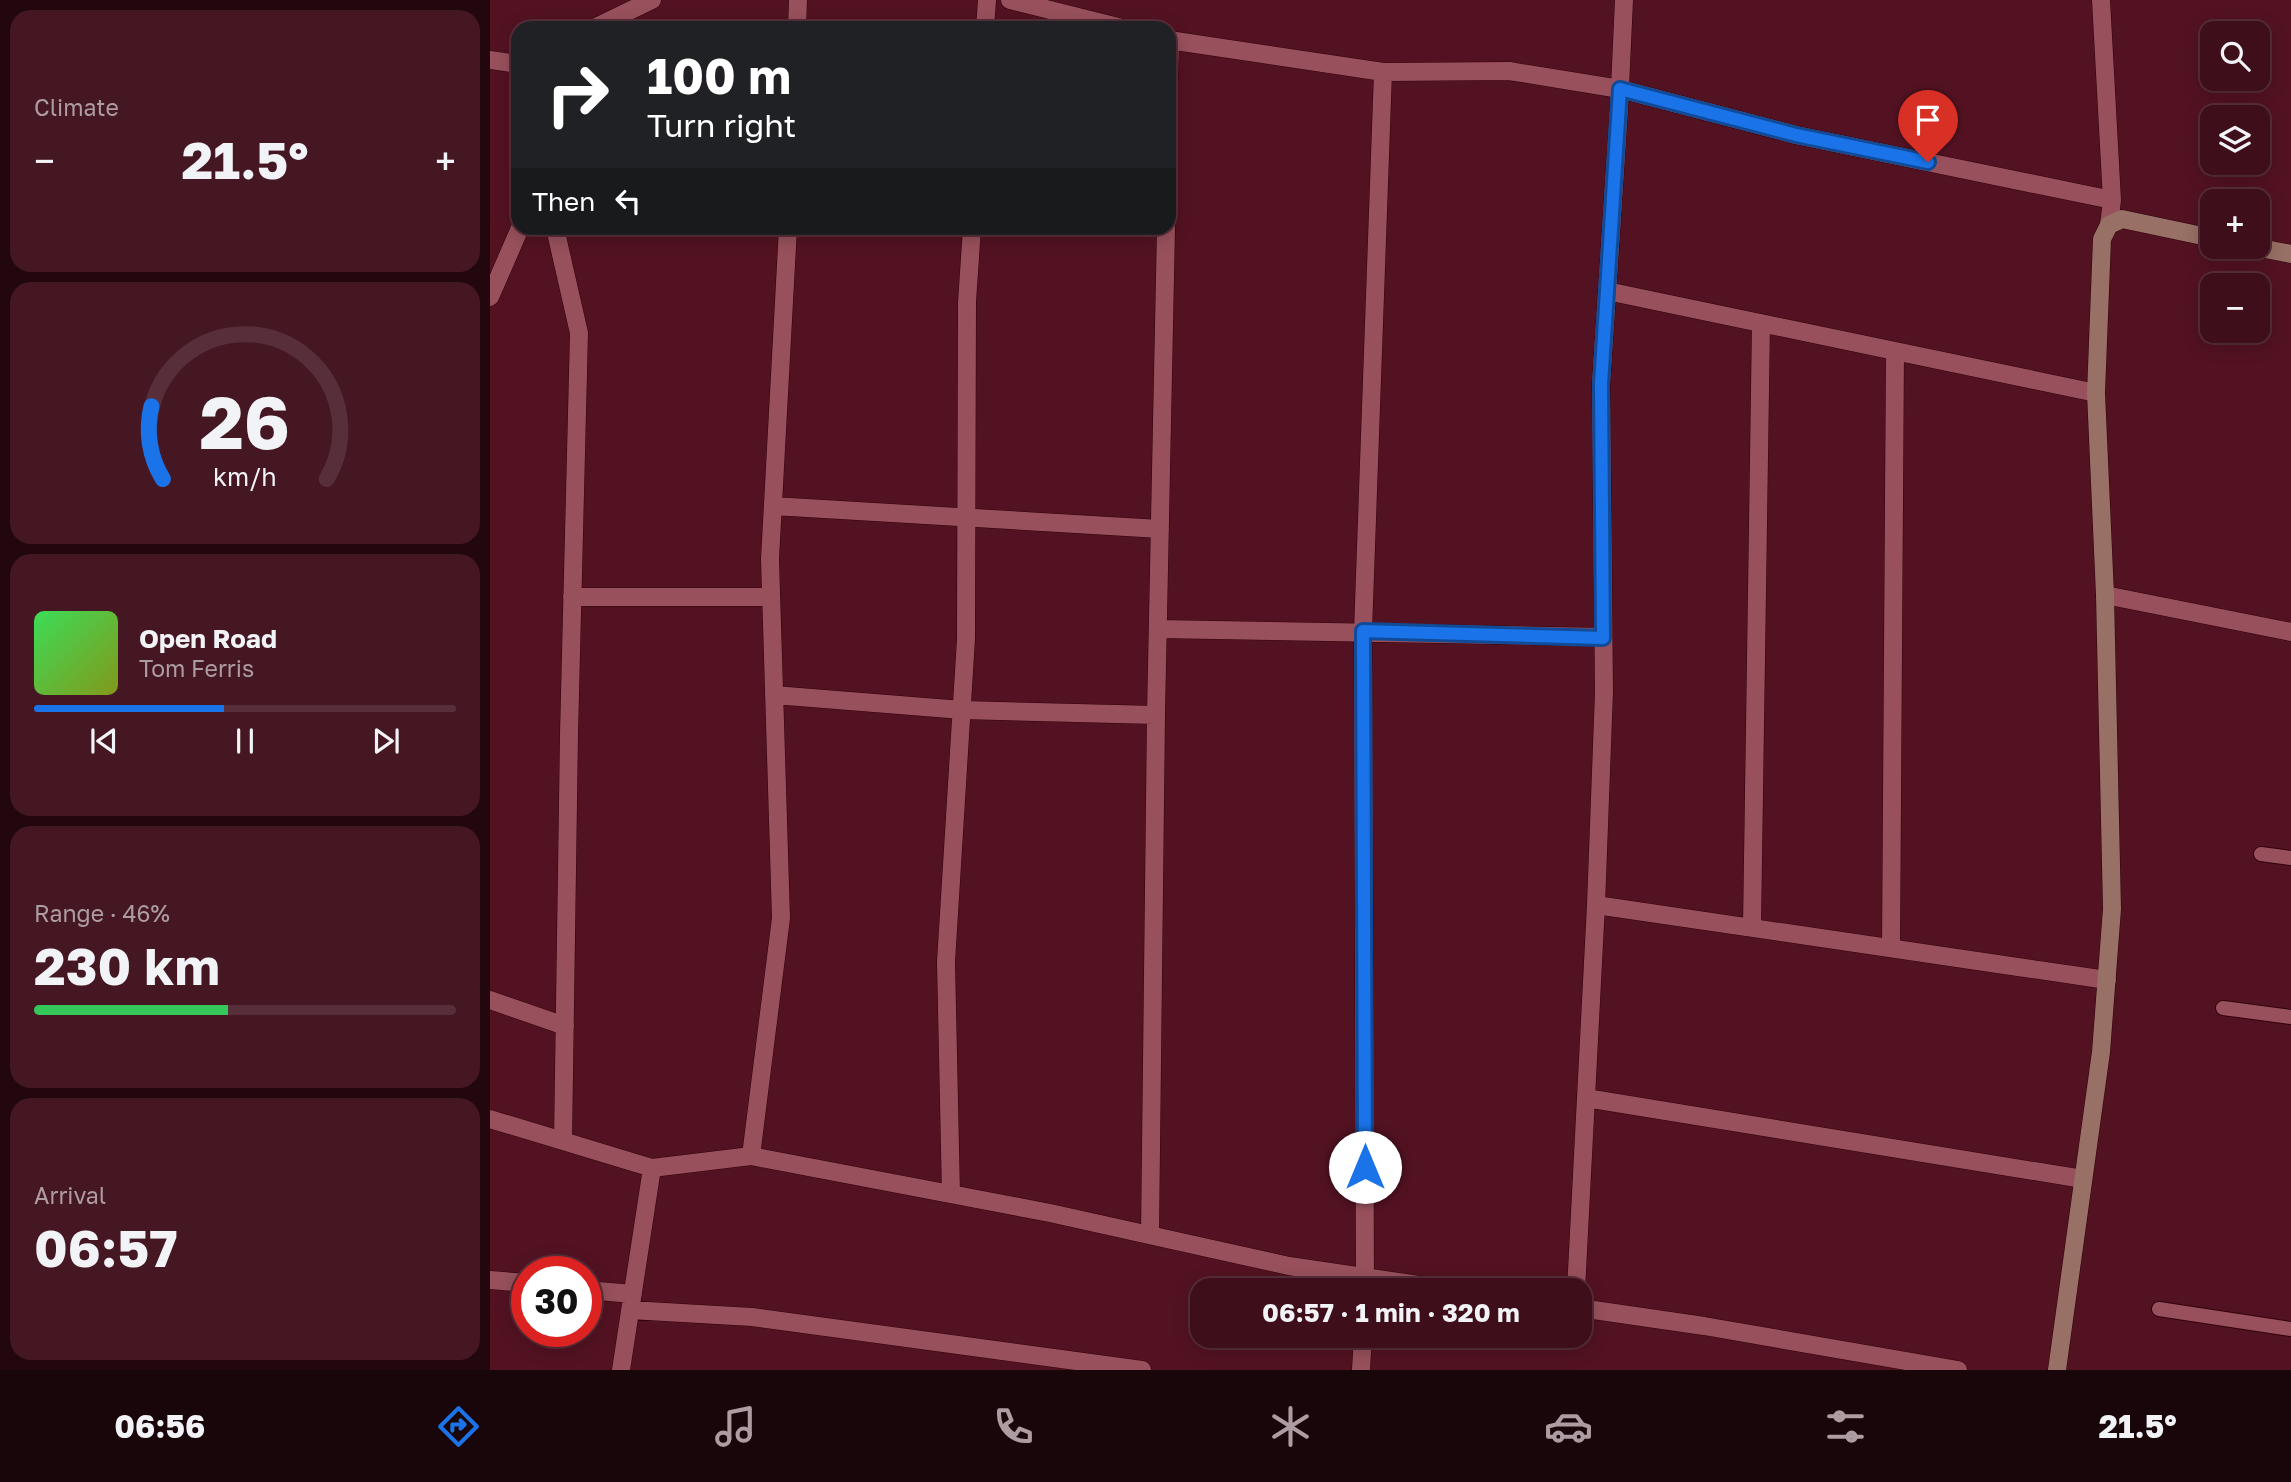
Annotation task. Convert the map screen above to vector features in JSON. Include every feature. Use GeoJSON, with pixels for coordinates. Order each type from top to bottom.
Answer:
{"type":"FeatureCollection","features":[{"type":"Feature","properties":{"kind":"street"},"geometry":{"type":"LineString","coordinates":[[608,21],[652,0]]}},
{"type":"Feature","properties":{"kind":"street"},"geometry":{"type":"LineString","coordinates":[[796,21],[798,0]]}},
{"type":"Feature","properties":{"kind":"street"},"geometry":{"type":"LineString","coordinates":[[986,21],[987,0]]}},
{"type":"Feature","properties":{"kind":"street"},"geometry":{"type":"LineString","coordinates":[[1010,0],[1094,21]]}},
{"type":"Feature","properties":{"kind":"street"},"geometry":{"type":"LineString","coordinates":[[1577,1278],[1596,905],[1603,705],[1601,384],[1624,0]]}},
{"type":"Feature","properties":{"kind":"street"},"geometry":{"type":"LineString","coordinates":[[2057,1370],[2101,1052],[2112,909],[2105,596],[2096,393],[2102,239],[2109,225],[2112,200],[2101,0]]}},
{"type":"Feature","properties":{"kind":"street"},"geometry":{"type":"LineString","coordinates":[[1176,41],[1383,72],[1509,71],[1620,89],[1796,135],[2112,200]]}},
{"type":"Feature","properties":{"kind":"street"},"geometry":{"type":"LineString","coordinates":[[490,60],[511,63]]}},
{"type":"Feature","properties":{"kind":"street"},"geometry":{"type":"LineString","coordinates":[[1365,1278],[1363,631],[1383,72]]}},
{"type":"Feature","properties":{"kind":"street"},"geometry":{"type":"LineString","coordinates":[[2109,225],[2122,219],[2200,235]]}},
{"type":"Feature","properties":{"kind":"street"},"geometry":{"type":"LineString","coordinates":[[490,297],[517,235]]}},
{"type":"Feature","properties":{"kind":"street"},"geometry":{"type":"LineString","coordinates":[[557,235],[579,333],[564,1141]]}},
{"type":"Feature","properties":{"kind":"street"},"geometry":{"type":"LineString","coordinates":[[751,1156],[781,918],[770,559],[788,235]]}},
{"type":"Feature","properties":{"kind":"street"},"geometry":{"type":"LineString","coordinates":[[951,1194],[946,962],[966,639],[967,302],[972,235]]}},
{"type":"Feature","properties":{"kind":"street"},"geometry":{"type":"LineString","coordinates":[[1150,1234],[1156,715],[1166,235]]}},
{"type":"Feature","properties":{"kind":"street"},"geometry":{"type":"LineString","coordinates":[[2270,250],[2291,254]]}},
{"type":"Feature","properties":{"kind":"street"},"geometry":{"type":"LineString","coordinates":[[1607,291],[2096,393]]}},
{"type":"Feature","properties":{"kind":"street"},"geometry":{"type":"LineString","coordinates":[[1752,927],[1761,323]]}},
{"type":"Feature","properties":{"kind":"street"},"geometry":{"type":"LineString","coordinates":[[1891,948],[1895,351]]}},
{"type":"Feature","properties":{"kind":"street"},"geometry":{"type":"LineString","coordinates":[[773,506],[1160,529]]}},
{"type":"Feature","properties":{"kind":"street"},"geometry":{"type":"LineString","coordinates":[[2105,596],[2291,632]]}},
{"type":"Feature","properties":{"kind":"street"},"geometry":{"type":"LineString","coordinates":[[572,597],[771,597]]}},
{"type":"Feature","properties":{"kind":"street"},"geometry":{"type":"LineString","coordinates":[[1158,629],[1363,631],[1603,638]]}},
{"type":"Feature","properties":{"kind":"street"},"geometry":{"type":"LineString","coordinates":[[774,695],[962,710],[1156,715]]}},
{"type":"Feature","properties":{"kind":"street"},"geometry":{"type":"LineString","coordinates":[[1596,905],[2107,980]]}},
{"type":"Feature","properties":{"kind":"street"},"geometry":{"type":"LineString","coordinates":[[490,1000],[565,1026]]}},
{"type":"Feature","properties":{"kind":"street"},"geometry":{"type":"LineString","coordinates":[[1586,1098],[2083,1179]]}},
{"type":"Feature","properties":{"kind":"street"},"geometry":{"type":"LineString","coordinates":[[490,1119],[652,1168],[751,1156],[1150,1234],[1343,1278]]}},
{"type":"Feature","properties":{"kind":"street"},"geometry":{"type":"LineString","coordinates":[[621,1370],[652,1168]]}},
{"type":"Feature","properties":{"kind":"street"},"geometry":{"type":"LineString","coordinates":[[490,1280],[511,1282]]}},
{"type":"Feature","properties":{"kind":"street"},"geometry":{"type":"LineString","coordinates":[[602,1294],[631,1302],[1142,1370]]}},
{"type":"Feature","properties":{"kind":"street"},"geometry":{"type":"LineString","coordinates":[[1592,1310],[1704,1326],[1958,1370]]}},
{"type":"Feature","properties":{"kind":"street"},"geometry":{"type":"LineString","coordinates":[[1361,1370],[1362,1348]]}},
{"type":"Feature","properties":{"kind":"lane"},"geometry":{"type":"LineString","coordinates":[[2261,854],[2291,858]]}},
{"type":"Feature","properties":{"kind":"lane"},"geometry":{"type":"LineString","coordinates":[[2222,1009],[2291,1017]]}},
{"type":"Feature","properties":{"kind":"lane"},"geometry":{"type":"LineString","coordinates":[[2159,1309],[2291,1329]]}},
{"type":"Feature","properties":{"kind":"route"},"geometry":{"type":"LineString","coordinates":[[1365,1167],[1363,631],[1603,638],[1601,384],[1620,89],[1796,135],[1928,162]]}}]}
